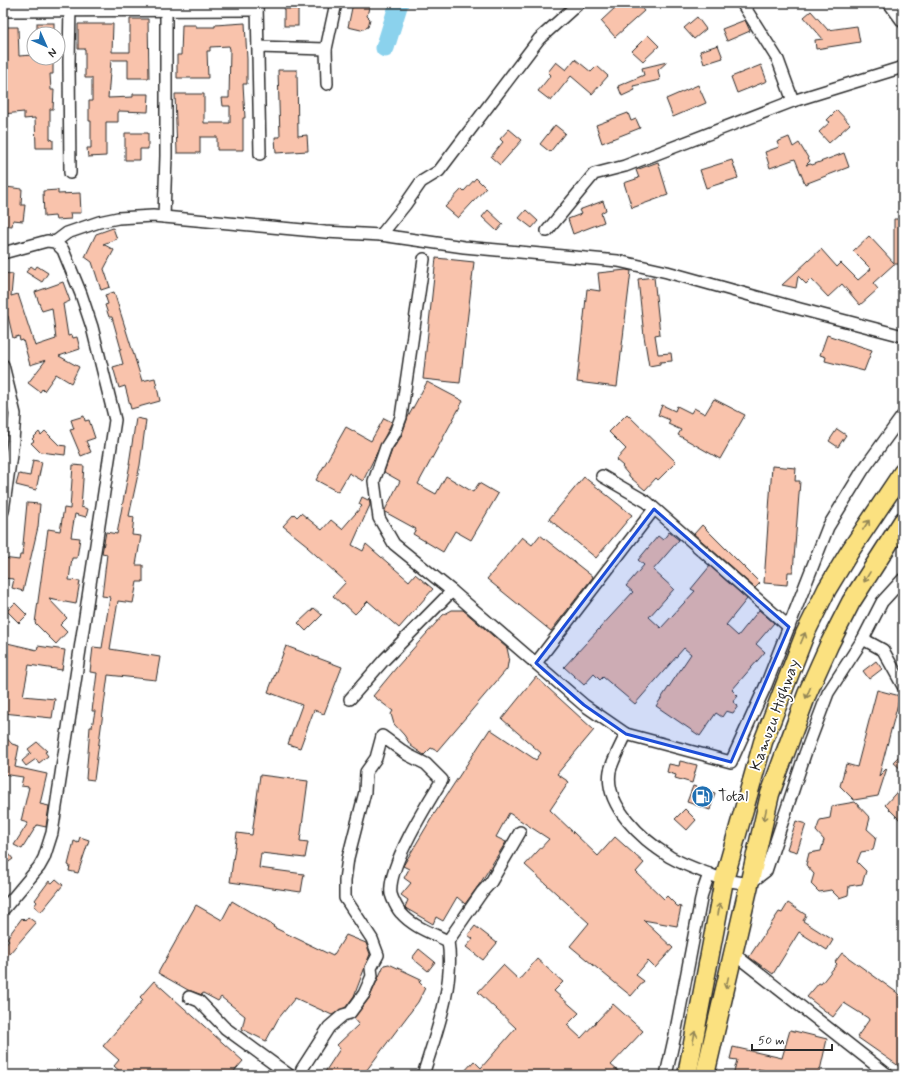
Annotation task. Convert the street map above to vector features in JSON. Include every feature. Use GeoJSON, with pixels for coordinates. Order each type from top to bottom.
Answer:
{"type":"FeatureCollection","features":[{"type":"Feature","properties":{"kind":"highway","name":"Kamuzu Highway"},"geometry":{"type":"LineString","coordinates":[[687,1075],[717,877],[763,742],[804,634],[850,551],[903,472]]}},
{"type":"Feature","properties":{"kind":"highway","name":"Kamuzu Highway"},"geometry":{"type":"LineString","coordinates":[[705,1075],[770,794],[807,694],[829,645],[851,602],[903,521]]}},
{"type":"Feature","properties":{"kind":"street"},"geometry":{"type":"LineString","coordinates":[[327,84],[326,49],[336,3]]}},
{"type":"Feature","properties":{"kind":"street"},"geometry":{"type":"LineString","coordinates":[[381,235],[421,182],[439,171],[539,39],[579,3]]}},
{"type":"Feature","properties":{"kind":"street"},"geometry":{"type":"LineString","coordinates":[[742,3],[778,60],[793,101]]}},
{"type":"Feature","properties":{"kind":"street"},"geometry":{"type":"LineString","coordinates":[[888,3],[903,22]]}},
{"type":"Feature","properties":{"kind":"street"},"geometry":{"type":"LineString","coordinates":[[70,7],[70,172]]}},
{"type":"Feature","properties":{"kind":"street"},"geometry":{"type":"LineString","coordinates":[[3,11],[70,7],[257,7],[260,154]]}},
{"type":"Feature","properties":{"kind":"street"},"geometry":{"type":"LineString","coordinates":[[164,217],[166,156],[166,7]]}},
{"type":"Feature","properties":{"kind":"street"},"geometry":{"type":"LineString","coordinates":[[258,47],[326,49]]}},
{"type":"Feature","properties":{"kind":"street"},"geometry":{"type":"LineString","coordinates":[[546,231],[594,174],[625,166],[793,101],[903,67]]}},
{"type":"Feature","properties":{"kind":"street"},"geometry":{"type":"LineString","coordinates":[[55,242],[72,231],[109,219],[164,217],[325,232],[381,235],[464,247],[631,262],[903,336]]}},
{"type":"Feature","properties":{"kind":"street"},"geometry":{"type":"LineString","coordinates":[[3,253],[47,241],[55,242],[60,246],[68,260],[82,294],[112,403],[114,427],[52,833],[44,858],[39,867],[3,910]]}},
{"type":"Feature","properties":{"kind":"street"},"geometry":{"type":"LineString","coordinates":[[424,259],[401,417],[395,433],[386,447],[374,481],[375,499],[379,518],[394,544],[452,591],[584,705],[626,734],[731,762],[766,686],[831,521],[863,470],[903,415]]}},
{"type":"Feature","properties":{"kind":"street"},"geometry":{"type":"LineString","coordinates":[[3,365],[15,414],[13,441],[3,511]]}},
{"type":"Feature","properties":{"kind":"street"},"geometry":{"type":"LineString","coordinates":[[602,476],[647,502],[789,627]]}},
{"type":"Feature","properties":{"kind":"street"},"geometry":{"type":"LineString","coordinates":[[536,663],[654,509]]}},
{"type":"Feature","properties":{"kind":"street"},"geometry":{"type":"LineString","coordinates":[[626,734],[611,770],[610,785],[613,799],[625,819],[661,851],[682,863],[717,877],[749,884],[766,871],[805,754],[828,693],[863,639],[882,602],[903,579]]}},
{"type":"Feature","properties":{"kind":"street"},"geometry":{"type":"LineString","coordinates":[[350,699],[384,660],[452,591]]}},
{"type":"Feature","properties":{"kind":"street"},"geometry":{"type":"LineString","coordinates":[[863,639],[883,650],[903,686]]}},
{"type":"Feature","properties":{"kind":"street"},"geometry":{"type":"LineString","coordinates":[[300,1075],[302,1069],[328,1027],[343,1016],[350,1013],[364,994],[372,976],[371,968],[378,955],[372,939],[345,898],[345,880],[348,858],[365,792],[366,772],[376,758],[382,736],[408,755],[426,764],[442,780],[425,807],[394,869],[391,894],[400,913],[424,930],[448,941]]}},
{"type":"Feature","properties":{"kind":"street"},"geometry":{"type":"LineString","coordinates":[[423,1075],[438,1026],[448,978],[450,954],[448,941],[482,892],[492,882],[520,832]]}},
{"type":"Feature","properties":{"kind":"street"},"geometry":{"type":"LineString","coordinates":[[666,1075],[702,894],[717,877]]}},
{"type":"Feature","properties":{"kind":"street"},"geometry":{"type":"LineString","coordinates":[[734,954],[888,1075]]}},
{"type":"Feature","properties":{"kind":"street"},"geometry":{"type":"LineString","coordinates":[[189,997],[199,1001],[225,1028],[248,1043],[270,1062],[289,1075]]}},
{"type":"Feature","properties":{"kind":"highlighted area"},"geometry":{"type":"Polygon","coordinates":[[[654,509],[789,627],[731,762],[626,734],[584,705],[536,663],[654,509]]]}},
{"type":"Feature","properties":{"kind":"building"},"geometry":{"type":"Polygon","coordinates":[[[353,3],[370,3],[367,16],[370,19],[368,27],[361,30],[348,27],[353,3]]]}},
{"type":"Feature","properties":{"kind":"building"},"geometry":{"type":"Polygon","coordinates":[[[629,3],[637,3],[644,11],[615,37],[601,21],[618,5],[622,9],[629,3]]]}},
{"type":"Feature","properties":{"kind":"building"},"geometry":{"type":"Polygon","coordinates":[[[284,9],[298,9],[298,26],[284,26],[284,9]]]}},
{"type":"Feature","properties":{"kind":"building"},"geometry":{"type":"Polygon","coordinates":[[[811,11],[828,30],[857,26],[860,42],[816,49],[815,40],[823,39],[804,17],[811,11]]]}},
{"type":"Feature","properties":{"kind":"building"},"geometry":{"type":"Polygon","coordinates":[[[697,17],[706,29],[694,39],[684,28],[697,17]]]}},
{"type":"Feature","properties":{"kind":"building"},"geometry":{"type":"Polygon","coordinates":[[[130,19],[148,19],[149,78],[128,78],[128,60],[111,60],[108,98],[133,97],[133,94],[149,94],[148,112],[119,111],[118,122],[106,122],[106,156],[88,157],[87,148],[91,148],[89,101],[92,101],[92,78],[85,78],[85,49],[78,49],[78,24],[113,24],[112,52],[130,52],[130,19]]]}},
{"type":"Feature","properties":{"kind":"building"},"geometry":{"type":"Polygon","coordinates":[[[745,20],[750,31],[727,41],[722,29],[745,20]]]}},
{"type":"Feature","properties":{"kind":"building"},"geometry":{"type":"Polygon","coordinates":[[[37,23],[54,23],[54,26],[37,26],[37,23]]]}},
{"type":"Feature","properties":{"kind":"building"},"geometry":{"type":"Polygon","coordinates":[[[245,23],[247,84],[243,84],[245,118],[243,118],[243,150],[217,150],[217,137],[200,137],[200,153],[177,153],[175,94],[204,94],[204,123],[230,123],[230,106],[223,106],[222,98],[229,98],[229,46],[210,47],[210,51],[207,51],[208,78],[177,78],[177,55],[181,55],[182,25],[215,27],[215,25],[245,23]]]}},
{"type":"Feature","properties":{"kind":"building"},"geometry":{"type":"Polygon","coordinates":[[[3,27],[18,27],[19,56],[26,56],[26,66],[53,66],[53,74],[50,74],[51,90],[54,90],[53,109],[50,109],[50,139],[53,140],[53,148],[36,148],[35,118],[24,119],[24,112],[3,114],[3,27]]]}},
{"type":"Feature","properties":{"kind":"building"},"geometry":{"type":"Polygon","coordinates":[[[648,35],[659,46],[643,61],[632,51],[648,35]]]}},
{"type":"Feature","properties":{"kind":"building"},"geometry":{"type":"Polygon","coordinates":[[[718,45],[723,58],[704,64],[700,51],[718,45]]]}},
{"type":"Feature","properties":{"kind":"building"},"geometry":{"type":"Polygon","coordinates":[[[575,59],[591,72],[597,66],[608,76],[592,94],[571,76],[551,101],[538,91],[551,75],[548,72],[556,62],[566,70],[575,59]]]}},
{"type":"Feature","properties":{"kind":"building"},"geometry":{"type":"Polygon","coordinates":[[[667,62],[658,70],[660,80],[633,86],[635,90],[622,96],[618,86],[644,75],[642,68],[667,62]]]}},
{"type":"Feature","properties":{"kind":"building"},"geometry":{"type":"Polygon","coordinates":[[[761,65],[767,81],[737,93],[731,77],[761,65]]]}},
{"type":"Feature","properties":{"kind":"building"},"geometry":{"type":"Polygon","coordinates":[[[278,70],[297,70],[298,136],[307,135],[308,151],[276,153],[275,137],[280,137],[278,70]]]}},
{"type":"Feature","properties":{"kind":"building"},"geometry":{"type":"Polygon","coordinates":[[[698,85],[706,103],[673,117],[666,99],[698,85]]]}},
{"type":"Feature","properties":{"kind":"building"},"geometry":{"type":"Polygon","coordinates":[[[837,110],[850,124],[829,143],[819,132],[830,122],[827,120],[837,110]]]}},
{"type":"Feature","properties":{"kind":"building"},"geometry":{"type":"Polygon","coordinates":[[[628,113],[631,121],[636,119],[640,128],[602,143],[596,125],[628,113]]]}},
{"type":"Feature","properties":{"kind":"building"},"geometry":{"type":"Polygon","coordinates":[[[555,125],[565,133],[550,152],[540,144],[555,125]]]}},
{"type":"Feature","properties":{"kind":"building"},"geometry":{"type":"Polygon","coordinates":[[[509,129],[522,140],[500,165],[491,157],[503,142],[500,139],[509,129]]]}},
{"type":"Feature","properties":{"kind":"building"},"geometry":{"type":"Polygon","coordinates":[[[125,133],[148,133],[148,149],[140,149],[140,160],[125,160],[125,133]]]}},
{"type":"Feature","properties":{"kind":"building"},"geometry":{"type":"Polygon","coordinates":[[[789,137],[793,147],[799,143],[810,161],[806,165],[812,165],[844,153],[849,167],[805,184],[795,159],[770,168],[765,152],[779,147],[777,142],[789,137]]]}},
{"type":"Feature","properties":{"kind":"building"},"geometry":{"type":"Polygon","coordinates":[[[732,160],[738,178],[706,188],[700,170],[732,160]]]}},
{"type":"Feature","properties":{"kind":"building"},"geometry":{"type":"Polygon","coordinates":[[[658,162],[668,195],[632,208],[624,183],[639,178],[636,170],[658,162]]]}},
{"type":"Feature","properties":{"kind":"building"},"geometry":{"type":"Polygon","coordinates":[[[476,178],[486,188],[458,218],[445,207],[462,189],[464,191],[476,178]]]}},
{"type":"Feature","properties":{"kind":"building"},"geometry":{"type":"Polygon","coordinates":[[[6,187],[22,189],[21,205],[25,205],[23,221],[13,220],[12,226],[3,225],[3,203],[5,203],[6,187]]]}},
{"type":"Feature","properties":{"kind":"building"},"geometry":{"type":"Polygon","coordinates":[[[58,190],[58,194],[80,193],[81,213],[70,213],[71,219],[56,220],[55,216],[44,217],[43,191],[58,190]]]}},
{"type":"Feature","properties":{"kind":"building"},"geometry":{"type":"Polygon","coordinates":[[[603,201],[606,210],[601,213],[604,222],[573,234],[568,219],[581,214],[579,210],[603,201]]]}},
{"type":"Feature","properties":{"kind":"building"},"geometry":{"type":"Polygon","coordinates":[[[488,210],[503,224],[497,231],[482,217],[488,210]]]}},
{"type":"Feature","properties":{"kind":"building"},"geometry":{"type":"Polygon","coordinates":[[[526,210],[538,221],[532,228],[519,218],[526,210]]]}},
{"type":"Feature","properties":{"kind":"building"},"geometry":{"type":"Polygon","coordinates":[[[894,219],[903,219],[903,264],[894,264],[873,283],[878,289],[860,305],[842,284],[828,297],[811,279],[806,284],[798,276],[796,288],[782,285],[821,249],[837,267],[841,263],[858,280],[871,269],[853,251],[869,236],[894,263],[894,219]]]}},
{"type":"Feature","properties":{"kind":"building"},"geometry":{"type":"Polygon","coordinates":[[[113,228],[117,239],[103,244],[114,250],[104,269],[110,287],[101,290],[92,262],[85,257],[96,234],[113,228]]]}},
{"type":"Feature","properties":{"kind":"building"},"geometry":{"type":"Polygon","coordinates":[[[436,258],[474,262],[460,383],[423,379],[436,258]]]}},
{"type":"Feature","properties":{"kind":"building"},"geometry":{"type":"Polygon","coordinates":[[[31,266],[35,269],[37,266],[48,273],[42,282],[26,272],[31,266]]]}},
{"type":"Feature","properties":{"kind":"building"},"geometry":{"type":"Polygon","coordinates":[[[626,270],[631,271],[617,387],[577,382],[587,289],[600,291],[598,273],[626,270]]]}},
{"type":"Feature","properties":{"kind":"building"},"geometry":{"type":"Polygon","coordinates":[[[3,273],[13,274],[11,296],[18,294],[35,346],[56,339],[52,308],[42,311],[35,292],[63,282],[70,301],[63,304],[68,336],[72,335],[73,338],[77,337],[80,349],[59,356],[79,367],[71,383],[56,374],[44,391],[42,389],[40,392],[28,383],[46,360],[30,365],[23,340],[20,341],[19,336],[13,338],[8,316],[3,315],[3,273]]]}},
{"type":"Feature","properties":{"kind":"building"},"geometry":{"type":"Polygon","coordinates":[[[654,277],[660,334],[655,335],[658,354],[671,353],[672,361],[660,362],[660,364],[649,366],[638,279],[654,277]]]}},
{"type":"Feature","properties":{"kind":"building"},"geometry":{"type":"Polygon","coordinates":[[[114,292],[142,381],[155,378],[160,401],[131,409],[125,386],[119,388],[113,367],[123,364],[119,349],[121,349],[112,317],[109,317],[105,305],[108,304],[105,295],[114,292]]]}},
{"type":"Feature","properties":{"kind":"building"},"geometry":{"type":"Polygon","coordinates":[[[827,335],[872,350],[864,371],[825,361],[826,357],[820,355],[827,335]]]}},
{"type":"Feature","properties":{"kind":"building"},"geometry":{"type":"Polygon","coordinates":[[[427,382],[463,401],[418,484],[436,494],[446,476],[473,492],[479,483],[498,494],[471,540],[455,531],[443,552],[413,534],[416,529],[385,512],[400,481],[384,472],[392,450],[401,437],[408,417],[427,382]]]}},
{"type":"Feature","properties":{"kind":"building"},"geometry":{"type":"Polygon","coordinates":[[[714,399],[745,415],[720,459],[678,435],[681,430],[668,424],[670,420],[658,415],[662,405],[675,411],[677,406],[691,413],[694,408],[705,414],[714,399]]]}},
{"type":"Feature","properties":{"kind":"building"},"geometry":{"type":"Polygon","coordinates":[[[627,414],[676,462],[658,480],[656,478],[645,490],[631,478],[622,467],[623,466],[616,460],[626,449],[609,432],[627,414]]]}},
{"type":"Feature","properties":{"kind":"building"},"geometry":{"type":"Polygon","coordinates":[[[84,416],[85,421],[89,420],[95,438],[86,441],[91,452],[81,456],[70,430],[74,429],[71,420],[84,416]]]}},
{"type":"Feature","properties":{"kind":"building"},"geometry":{"type":"Polygon","coordinates":[[[136,418],[146,420],[140,465],[129,516],[134,517],[132,535],[141,536],[136,565],[143,565],[143,582],[137,582],[133,603],[118,601],[110,649],[160,657],[156,680],[108,675],[94,780],[86,779],[90,727],[92,727],[95,711],[92,711],[97,673],[90,672],[93,647],[102,648],[110,597],[102,596],[107,554],[102,553],[106,532],[117,534],[130,464],[136,418]]]}},
{"type":"Feature","properties":{"kind":"building"},"geometry":{"type":"Polygon","coordinates":[[[384,418],[392,422],[363,481],[349,473],[338,492],[316,480],[346,427],[371,441],[384,418]]]}},
{"type":"Feature","properties":{"kind":"building"},"geometry":{"type":"Polygon","coordinates":[[[837,429],[846,435],[838,447],[829,441],[837,429]]]}},
{"type":"Feature","properties":{"kind":"building"},"geometry":{"type":"Polygon","coordinates":[[[45,431],[59,445],[66,446],[65,455],[40,452],[31,443],[34,441],[32,439],[39,432],[41,435],[45,431]]]}},
{"type":"Feature","properties":{"kind":"building"},"geometry":{"type":"Polygon","coordinates":[[[33,460],[42,462],[36,490],[16,485],[19,474],[30,476],[33,460]]]}},
{"type":"Feature","properties":{"kind":"building"},"geometry":{"type":"Polygon","coordinates":[[[73,465],[84,466],[81,507],[88,509],[86,517],[75,514],[71,537],[80,538],[77,558],[72,558],[69,580],[80,581],[76,604],[49,599],[67,618],[60,625],[67,632],[56,644],[35,623],[48,529],[60,531],[64,508],[70,509],[73,465]]]}},
{"type":"Feature","properties":{"kind":"building"},"geometry":{"type":"Polygon","coordinates":[[[772,466],[796,468],[795,481],[800,481],[793,572],[788,572],[787,585],[764,583],[772,466]]]}},
{"type":"Feature","properties":{"kind":"building"},"geometry":{"type":"Polygon","coordinates":[[[584,477],[632,515],[596,558],[549,519],[584,477]]]}},
{"type":"Feature","properties":{"kind":"building"},"geometry":{"type":"Polygon","coordinates":[[[362,497],[368,500],[369,498],[370,505],[352,545],[363,551],[366,544],[409,581],[415,574],[433,589],[399,628],[368,601],[355,614],[343,603],[342,604],[333,596],[346,582],[307,547],[308,546],[283,526],[294,514],[297,517],[301,513],[322,530],[331,520],[342,529],[362,506],[359,504],[362,497]]]}},
{"type":"Feature","properties":{"kind":"building"},"geometry":{"type":"Polygon","coordinates":[[[27,503],[40,504],[38,527],[23,591],[12,588],[14,579],[3,578],[3,558],[19,560],[20,555],[22,555],[27,503]]]}},
{"type":"Feature","properties":{"kind":"building"},"geometry":{"type":"Polygon","coordinates":[[[702,525],[760,583],[755,588],[694,534],[702,525]]]}},
{"type":"Feature","properties":{"kind":"building"},"geometry":{"type":"Polygon","coordinates":[[[669,532],[679,540],[653,570],[674,589],[649,617],[661,628],[695,591],[691,589],[710,566],[747,599],[726,625],[738,636],[759,610],[774,623],[756,644],[765,652],[732,690],[738,696],[733,702],[738,706],[733,713],[726,711],[722,717],[716,713],[700,736],[656,706],[691,654],[684,648],[635,704],[603,677],[600,680],[594,674],[584,685],[564,667],[633,592],[626,586],[644,565],[638,560],[658,536],[663,540],[669,532]]]}},
{"type":"Feature","properties":{"kind":"building"},"geometry":{"type":"Polygon","coordinates":[[[540,535],[593,577],[551,631],[487,579],[522,537],[532,545],[540,535]]]}},
{"type":"Feature","properties":{"kind":"building"},"geometry":{"type":"Polygon","coordinates":[[[15,603],[27,615],[19,623],[7,611],[15,603]]]}},
{"type":"Feature","properties":{"kind":"building"},"geometry":{"type":"Polygon","coordinates":[[[314,608],[322,615],[306,631],[298,623],[314,608]]]}},
{"type":"Feature","properties":{"kind":"building"},"geometry":{"type":"Polygon","coordinates":[[[452,610],[463,610],[507,648],[509,657],[507,669],[437,751],[431,748],[424,755],[411,746],[394,724],[391,714],[393,711],[373,696],[443,615],[452,610]]]}},
{"type":"Feature","properties":{"kind":"building"},"geometry":{"type":"Polygon","coordinates":[[[3,642],[37,650],[38,646],[65,650],[62,670],[29,665],[23,696],[55,699],[52,718],[3,713],[3,642]]]}},
{"type":"Feature","properties":{"kind":"building"},"geometry":{"type":"Polygon","coordinates":[[[286,646],[342,667],[324,714],[314,710],[300,748],[288,744],[302,705],[268,692],[286,646]]]}},
{"type":"Feature","properties":{"kind":"building"},"geometry":{"type":"Polygon","coordinates":[[[876,661],[882,669],[869,679],[863,671],[876,661]]]}},
{"type":"Feature","properties":{"kind":"building"},"geometry":{"type":"Polygon","coordinates":[[[536,677],[594,730],[557,774],[569,782],[550,810],[598,856],[615,837],[644,863],[636,872],[664,899],[667,896],[677,906],[681,907],[677,926],[643,920],[673,948],[655,968],[648,961],[636,975],[644,981],[631,996],[570,946],[589,923],[525,865],[549,839],[509,813],[496,837],[506,842],[481,882],[465,904],[457,897],[443,921],[436,917],[433,924],[407,909],[405,907],[408,900],[401,895],[411,883],[404,878],[409,869],[403,866],[431,819],[490,729],[536,760],[541,753],[502,719],[536,677]]]}},
{"type":"Feature","properties":{"kind":"building"},"geometry":{"type":"Polygon","coordinates":[[[877,690],[900,696],[879,776],[887,768],[878,796],[854,800],[840,786],[846,764],[857,767],[877,690]]]}},
{"type":"Feature","properties":{"kind":"building"},"geometry":{"type":"Polygon","coordinates":[[[3,734],[12,744],[19,746],[15,767],[47,774],[40,804],[49,806],[46,827],[37,825],[22,849],[14,845],[28,823],[21,821],[29,787],[21,786],[23,777],[3,774],[3,734]]]}},
{"type":"Feature","properties":{"kind":"building"},"geometry":{"type":"Polygon","coordinates":[[[37,742],[47,751],[45,752],[48,756],[39,763],[36,759],[26,766],[22,761],[31,753],[28,749],[37,742]]]}},
{"type":"Feature","properties":{"kind":"building"},"geometry":{"type":"Polygon","coordinates":[[[903,752],[903,771],[893,762],[903,752]]]}},
{"type":"Feature","properties":{"kind":"building"},"geometry":{"type":"Polygon","coordinates":[[[680,761],[697,765],[692,783],[675,778],[676,775],[667,772],[669,764],[679,766],[680,761]]]}},
{"type":"Feature","properties":{"kind":"building"},"geometry":{"type":"Polygon","coordinates":[[[260,775],[308,781],[300,841],[308,842],[305,858],[261,853],[259,868],[304,874],[301,892],[230,882],[237,833],[252,835],[260,775]]]}},
{"type":"Feature","properties":{"kind":"building"},"geometry":{"type":"Polygon","coordinates":[[[903,785],[903,823],[885,805],[903,785]]]}},
{"type":"Feature","properties":{"kind":"building"},"geometry":{"type":"Polygon","coordinates":[[[693,786],[715,793],[710,810],[687,802],[693,786]]]}},
{"type":"Feature","properties":{"kind":"building"},"geometry":{"type":"Polygon","coordinates":[[[855,802],[870,818],[867,829],[876,837],[873,850],[861,852],[857,862],[866,871],[862,884],[849,886],[848,895],[839,898],[831,890],[819,892],[811,884],[814,874],[806,865],[809,853],[821,851],[824,840],[816,831],[820,820],[830,818],[832,806],[855,802]]]}},
{"type":"Feature","properties":{"kind":"building"},"geometry":{"type":"Polygon","coordinates":[[[685,809],[696,820],[687,830],[675,819],[685,809]]]}},
{"type":"Feature","properties":{"kind":"building"},"geometry":{"type":"Polygon","coordinates":[[[796,821],[806,824],[797,852],[787,849],[796,821]]]}},
{"type":"Feature","properties":{"kind":"building"},"geometry":{"type":"Polygon","coordinates":[[[80,837],[89,840],[78,873],[69,871],[70,866],[68,865],[74,841],[78,843],[80,837]]]}},
{"type":"Feature","properties":{"kind":"building"},"geometry":{"type":"Polygon","coordinates":[[[3,846],[13,859],[3,866],[3,846]]]}},
{"type":"Feature","properties":{"kind":"building"},"geometry":{"type":"Polygon","coordinates":[[[56,879],[63,885],[41,912],[34,906],[37,902],[35,900],[49,881],[52,883],[56,879]]]}},
{"type":"Feature","properties":{"kind":"building"},"geometry":{"type":"Polygon","coordinates":[[[232,901],[274,926],[273,927],[333,956],[346,935],[366,943],[370,954],[354,996],[346,1007],[332,1015],[295,998],[278,1019],[266,1041],[242,1029],[245,1016],[221,997],[218,1001],[203,993],[202,995],[188,990],[158,973],[196,905],[222,920],[232,901]]]}},
{"type":"Feature","properties":{"kind":"building"},"geometry":{"type":"Polygon","coordinates":[[[788,903],[806,915],[803,921],[833,940],[827,950],[799,932],[773,974],[749,957],[779,912],[782,913],[788,903]]]}},
{"type":"Feature","properties":{"kind":"building"},"geometry":{"type":"Polygon","coordinates":[[[28,917],[36,923],[3,961],[3,947],[9,940],[7,938],[22,918],[25,921],[28,917]]]}},
{"type":"Feature","properties":{"kind":"building"},"geometry":{"type":"Polygon","coordinates":[[[475,926],[497,943],[483,960],[466,947],[473,939],[468,935],[475,926]]]}},
{"type":"Feature","properties":{"kind":"building"},"geometry":{"type":"Polygon","coordinates":[[[419,949],[435,962],[428,971],[412,958],[419,949]]]}},
{"type":"Feature","properties":{"kind":"building"},"geometry":{"type":"Polygon","coordinates":[[[842,953],[903,997],[903,1069],[857,1037],[869,1020],[868,1018],[844,1003],[833,1017],[807,997],[819,983],[821,984],[837,964],[835,962],[842,953]]]}},
{"type":"Feature","properties":{"kind":"building"},"geometry":{"type":"Polygon","coordinates":[[[537,959],[563,982],[554,991],[579,1013],[567,1025],[581,1038],[613,1004],[643,1031],[611,1065],[623,1075],[461,1075],[474,1061],[481,1068],[516,1028],[478,992],[503,965],[519,980],[537,959]]]}},
{"type":"Feature","properties":{"kind":"building"},"geometry":{"type":"Polygon","coordinates":[[[389,964],[421,979],[419,982],[425,988],[418,1002],[363,1075],[323,1075],[340,1049],[337,1045],[359,1024],[354,1018],[370,997],[384,965],[389,964]]]}},
{"type":"Feature","properties":{"kind":"building"},"geometry":{"type":"Polygon","coordinates":[[[154,981],[243,1061],[231,1075],[124,1075],[114,1066],[119,1060],[103,1046],[143,1000],[140,997],[154,981]]]}},
{"type":"Feature","properties":{"kind":"building"},"geometry":{"type":"Polygon","coordinates":[[[790,1030],[827,1039],[819,1075],[784,1075],[758,1069],[757,1075],[733,1075],[737,1060],[730,1059],[733,1047],[782,1058],[790,1030]]]}},
{"type":"Feature","properties":{"kind":"waterway"},"geometry":{"type":"LineString","coordinates":[[385,48],[399,3]]}},
{"type":"Feature","properties":{"kind":"place","name":"Total"},"geometry":{"type":"Point","coordinates":[702,796]}}]}
